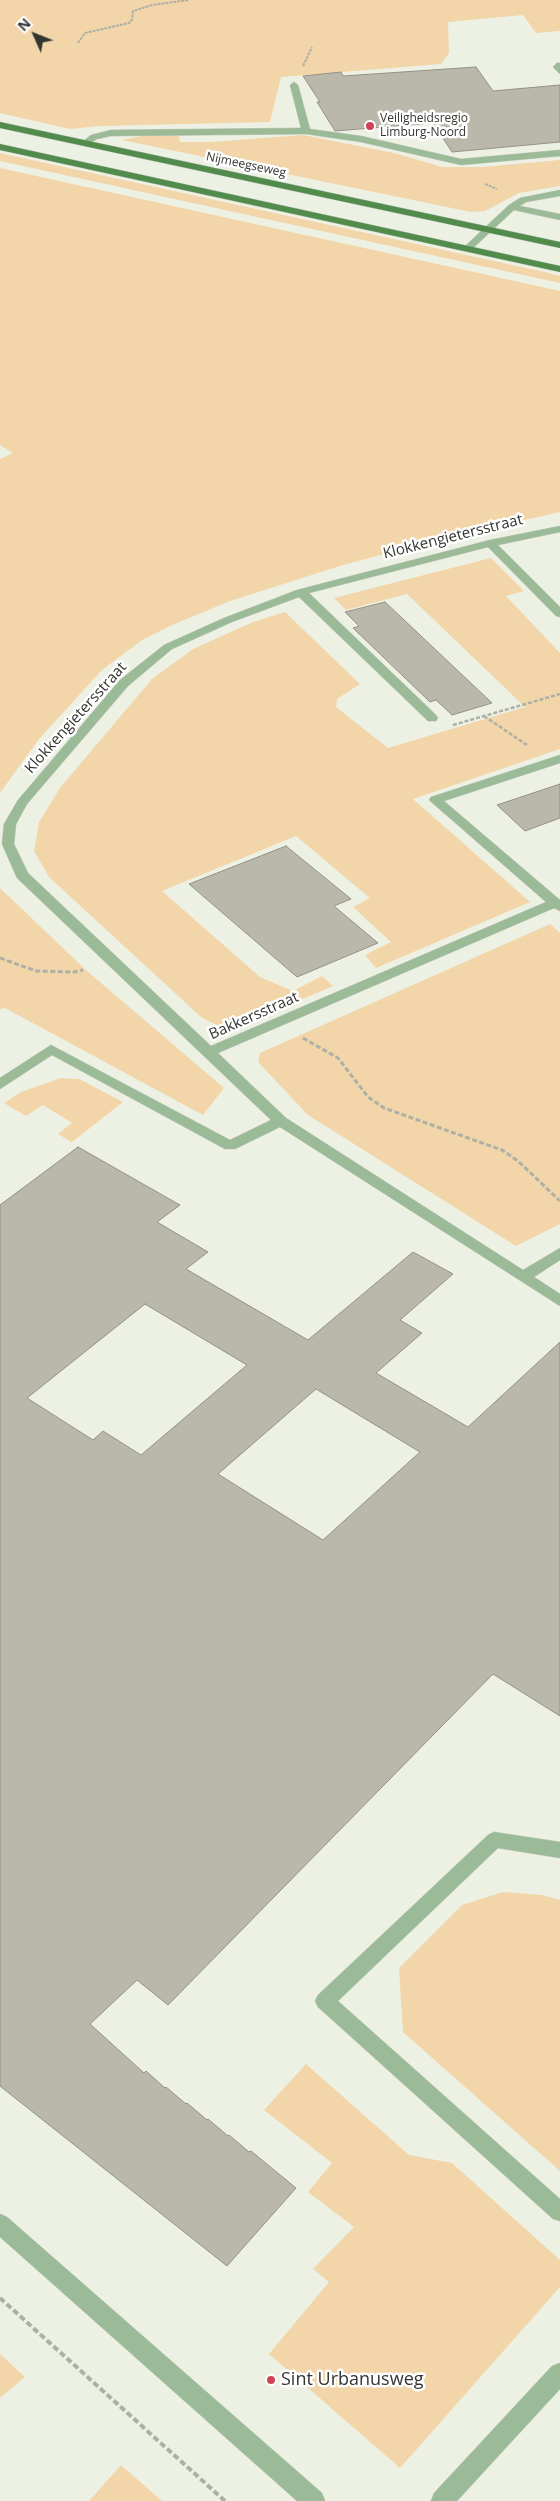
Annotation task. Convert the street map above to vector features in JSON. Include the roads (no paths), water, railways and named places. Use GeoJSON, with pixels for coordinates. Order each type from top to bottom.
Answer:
{"type":"FeatureCollection","features":[{"type":"Feature","properties":{"kind":"main road","name":"Nijmeegseweg"},"geometry":{"type":"LineString","coordinates":[[0,125],[560,245]]}},
{"type":"Feature","properties":{"kind":"main road"},"geometry":{"type":"LineString","coordinates":[[0,147],[560,269]]}},
{"type":"Feature","properties":{"kind":"street"},"geometry":{"type":"LineString","coordinates":[[560,65],[557,67],[560,71]]}},
{"type":"Feature","properties":{"kind":"street"},"geometry":{"type":"LineString","coordinates":[[294,85],[306,131]]}},
{"type":"Feature","properties":{"kind":"street"},"geometry":{"type":"LineString","coordinates":[[85,143],[111,133],[306,131],[361,139],[461,162],[560,153]]}},
{"type":"Feature","properties":{"kind":"street"},"geometry":{"type":"LineString","coordinates":[[466,249],[512,207],[523,200],[560,193]]}},
{"type":"Feature","properties":{"kind":"street"},"geometry":{"type":"LineString","coordinates":[[512,207],[560,217]]}},
{"type":"Feature","properties":{"kind":"street","name":"Klokkengietersstraat"},"geometry":{"type":"LineString","coordinates":[[210,1052],[22,876],[8,844],[10,824],[22,803],[124,683],[168,647],[228,620],[301,592],[490,543],[560,529]]}},
{"type":"Feature","properties":{"kind":"street"},"geometry":{"type":"LineString","coordinates":[[490,543],[560,614]]}},
{"type":"Feature","properties":{"kind":"street"},"geometry":{"type":"LineString","coordinates":[[301,592],[432,718]]}},
{"type":"Feature","properties":{"kind":"street"},"geometry":{"type":"LineString","coordinates":[[558,905],[435,800],[560,759]]}},
{"type":"Feature","properties":{"kind":"street","name":"Bakkersstraat"},"geometry":{"type":"LineString","coordinates":[[558,905],[210,1052],[281,1121],[560,1301]]}},
{"type":"Feature","properties":{"kind":"street"},"geometry":{"type":"LineString","coordinates":[[0,1084],[51,1048],[230,1146],[281,1121]]}},
{"type":"Feature","properties":{"kind":"street"},"geometry":{"type":"LineString","coordinates":[[523,1277],[560,1253]]}},
{"type":"Feature","properties":{"kind":"street"},"geometry":{"type":"LineString","coordinates":[[560,1850],[494,1840],[325,2001],[560,2212]]}},
{"type":"Feature","properties":{"kind":"street"},"geometry":{"type":"LineString","coordinates":[[0,2224],[314,2501]]}},
{"type":"Feature","properties":{"kind":"street"},"geometry":{"type":"LineString","coordinates":[[442,2501],[560,2374]]}},
{"type":"Feature","properties":{"kind":"place","name":"Veiligheidsregio Limburg-Noord"},"geometry":{"type":"Point","coordinates":[370,126]}},
{"type":"Feature","properties":{"kind":"place","name":"Sint Urbanusweg"},"geometry":{"type":"Point","coordinates":[271,2380]}}]}
